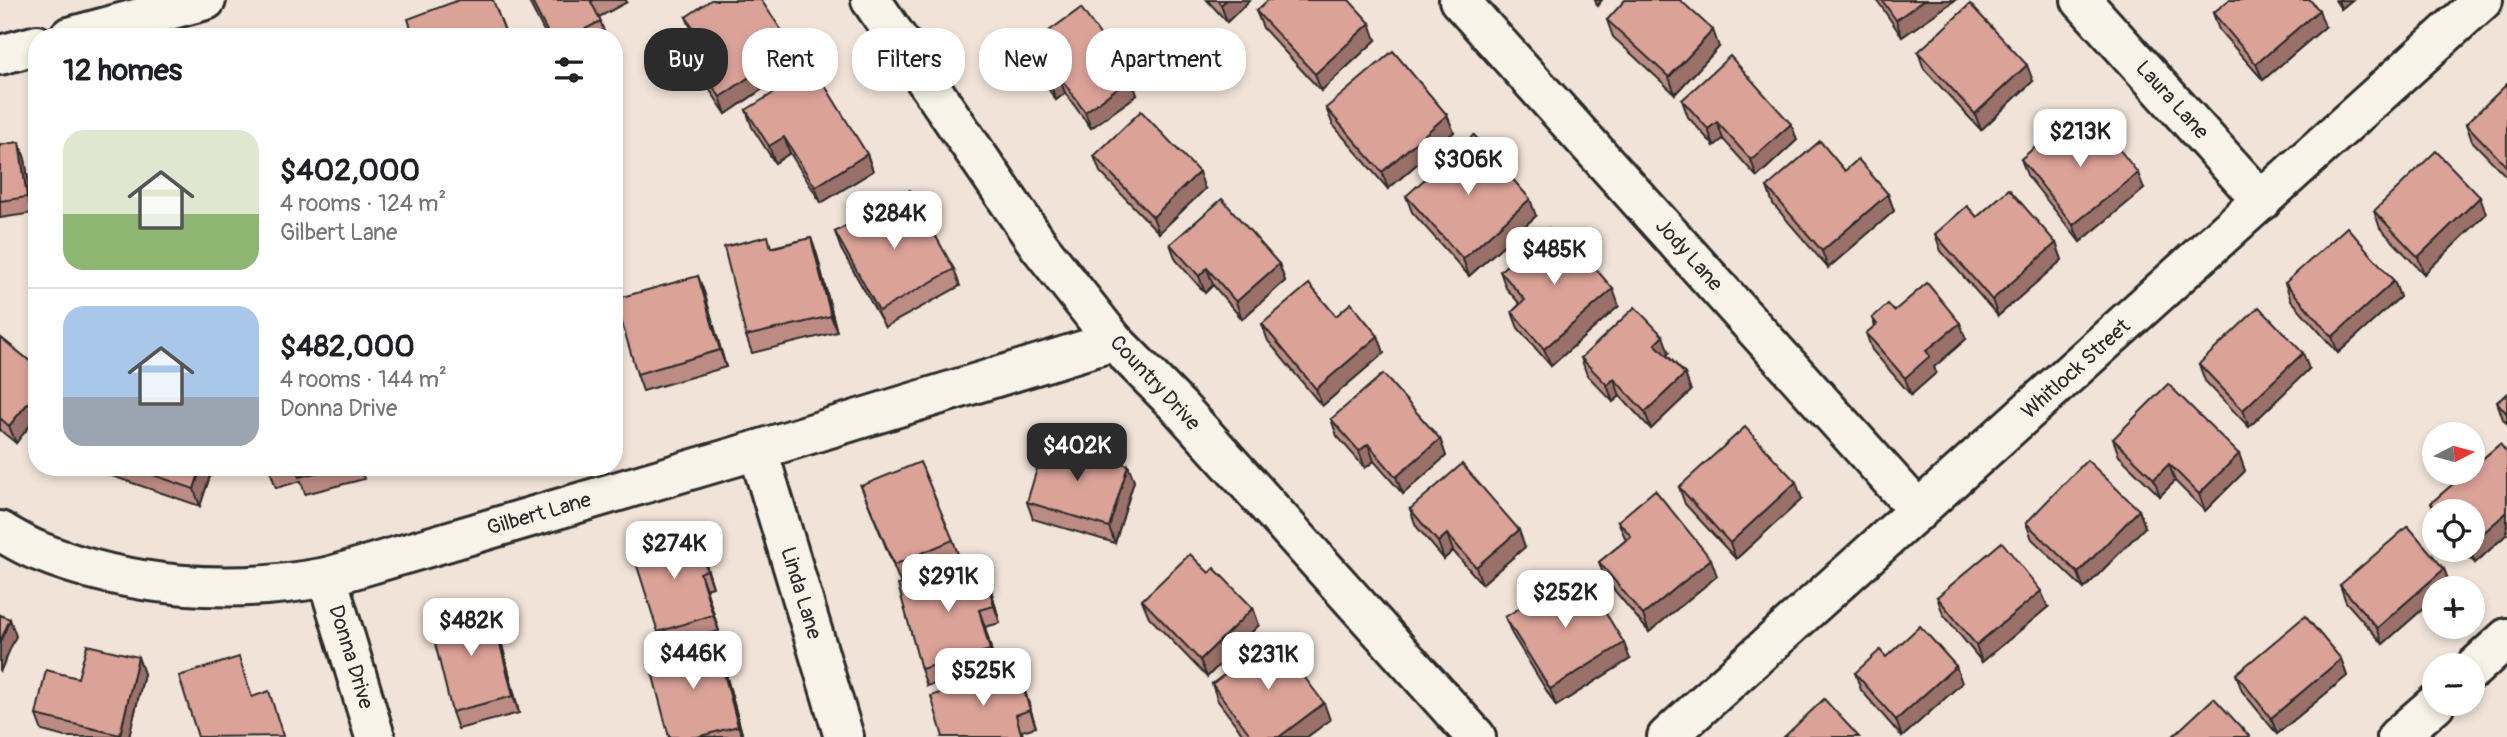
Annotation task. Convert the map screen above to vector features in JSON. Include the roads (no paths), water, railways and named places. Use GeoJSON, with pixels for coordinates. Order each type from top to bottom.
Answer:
{"type":"FeatureCollection","features":[{"type":"Feature","properties":{"kind":"street"},"geometry":{"type":"LineString","coordinates":[[93,28],[146,8],[206,0]]}},
{"type":"Feature","properties":{"kind":"street","name":"Country Drive"},"geometry":{"type":"LineString","coordinates":[[871,0],[1040,247],[1114,341],[1180,408],[1476,737]]}},
{"type":"Feature","properties":{"kind":"street","name":"Jody Lane"},"geometry":{"type":"LineString","coordinates":[[1459,0],[1919,511]]}},
{"type":"Feature","properties":{"kind":"street","name":"Laura Lane"},"geometry":{"type":"LineString","coordinates":[[2081,0],[2262,201]]}},
{"type":"Feature","properties":{"kind":"street","name":"Whitlock Street"},"geometry":{"type":"LineString","coordinates":[[1667,737],[2483,0]]}},
{"type":"Feature","properties":{"kind":"street"},"geometry":{"type":"LineString","coordinates":[[0,55],[28,47]]}},
{"type":"Feature","properties":{"kind":"street","name":"Gilbert Lane"},"geometry":{"type":"LineString","coordinates":[[0,531],[37,551],[105,573],[169,584],[283,585],[327,577],[758,450],[1114,341]]}},
{"type":"Feature","properties":{"kind":"street","name":"Linda Lane"},"geometry":{"type":"LineString","coordinates":[[758,450],[844,737]]}},
{"type":"Feature","properties":{"kind":"street","name":"Donna Drive"},"geometry":{"type":"LineString","coordinates":[[327,577],[375,737]]}},
{"type":"Feature","properties":{"kind":"street"},"geometry":{"type":"LineString","coordinates":[[2485,658],[2507,638]]}},
{"type":"Feature","properties":{"kind":"street"},"geometry":{"type":"LineString","coordinates":[[2397,737],[2422,715]]}}]}
